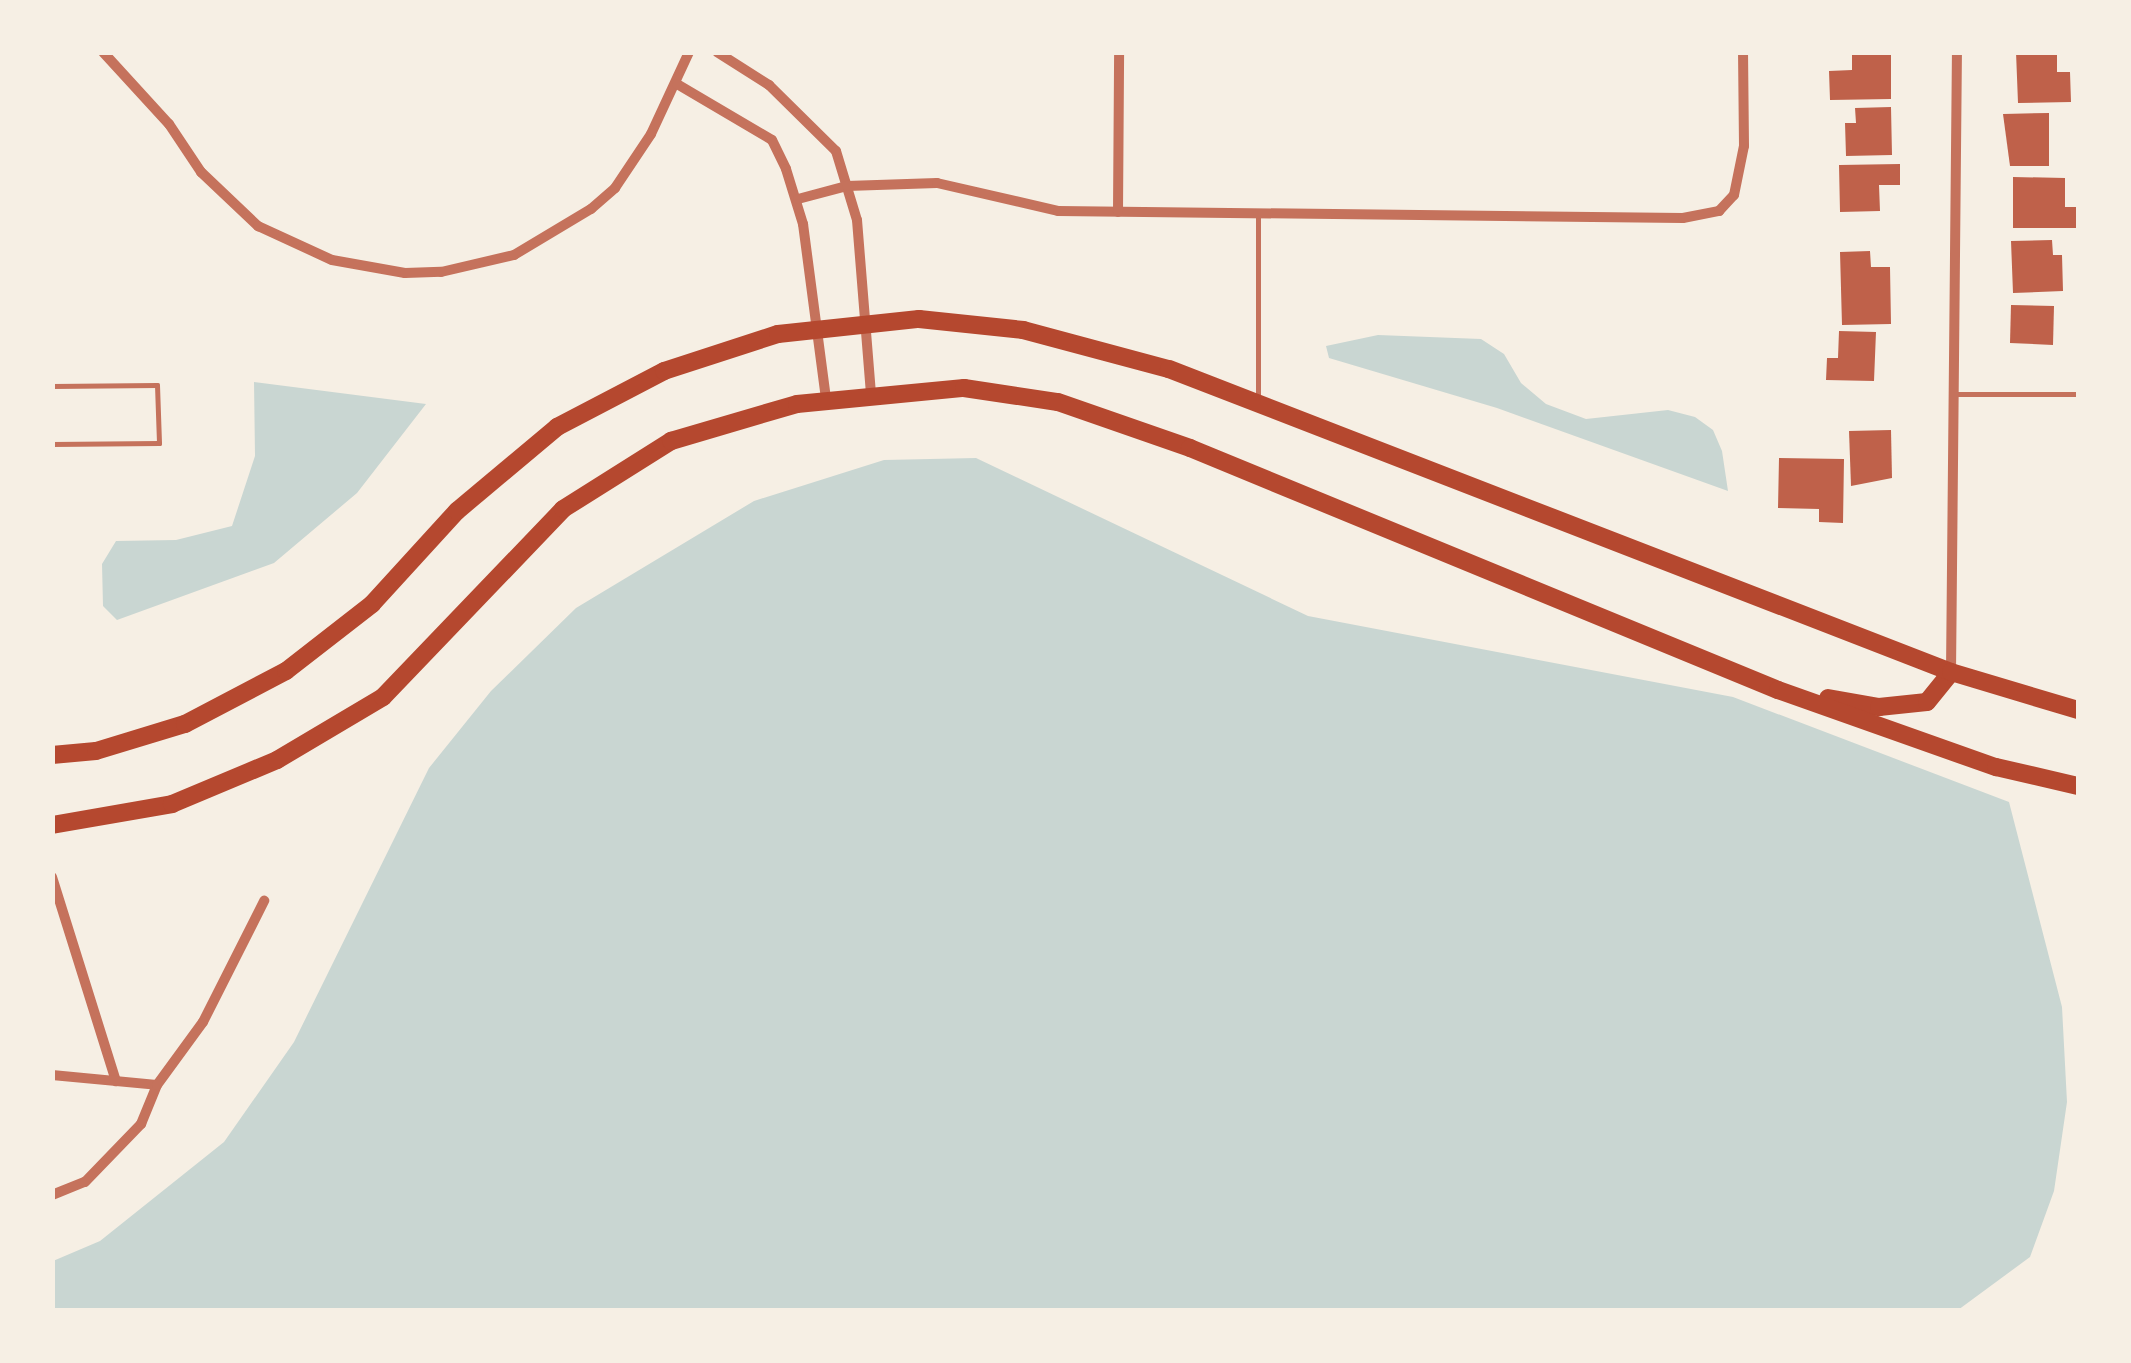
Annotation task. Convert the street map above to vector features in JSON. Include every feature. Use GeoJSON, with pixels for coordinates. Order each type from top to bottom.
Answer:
{"type":"FeatureCollection","features":[{"type":"Feature","properties":{"kind":"main road"},"geometry":{"type":"LineString","coordinates":[[52,754],[96,752],[184,724],[286,671],[372,604],[457,510],[557,428],[664,371],[778,334],[919,319],[1023,330],[1169,369],[1952,672],[2078,710]]}},
{"type":"Feature","properties":{"kind":"main road"},"geometry":{"type":"LineString","coordinates":[[52,825],[172,804],[278,760],[383,697],[562,509],[671,440],[826,400],[964,388],[1058,402],[1190,448],[1459,564],[1778,690],[1996,767],[2078,786]]}},
{"type":"Feature","properties":{"kind":"main road"},"geometry":{"type":"LineString","coordinates":[[1778,690],[1879,707],[1927,702],[1952,672]]}},
{"type":"Feature","properties":{"kind":"street"},"geometry":{"type":"LineString","coordinates":[[103,52],[169,124],[201,172],[258,226],[314,254],[405,273],[478,266],[568,227],[615,188],[677,84],[689,52]]}},
{"type":"Feature","properties":{"kind":"street"},"geometry":{"type":"LineString","coordinates":[[717,52],[769,85],[836,151],[857,220],[871,394]]}},
{"type":"Feature","properties":{"kind":"street"},"geometry":{"type":"LineString","coordinates":[[1118,52],[1118,212]]}},
{"type":"Feature","properties":{"kind":"street"},"geometry":{"type":"LineString","coordinates":[[798,199],[847,186],[937,183],[1019,205],[1118,212],[1684,218],[1718,210],[1734,195],[1744,146],[1743,52]]}},
{"type":"Feature","properties":{"kind":"street"},"geometry":{"type":"LineString","coordinates":[[1952,672],[1958,394],[1957,52]]}},
{"type":"Feature","properties":{"kind":"street"},"geometry":{"type":"LineString","coordinates":[[677,84],[772,140],[798,199],[826,400]]}},
{"type":"Feature","properties":{"kind":"street"},"geometry":{"type":"LineString","coordinates":[[52,877],[116,1081]]}},
{"type":"Feature","properties":{"kind":"street"},"geometry":{"type":"LineString","coordinates":[[52,1195],[84,1182],[141,1124],[157,1085],[203,1022],[264,901]]}},
{"type":"Feature","properties":{"kind":"street"},"geometry":{"type":"LineString","coordinates":[[52,1074],[157,1085]]}},
{"type":"Feature","properties":{"kind":"lane"},"geometry":{"type":"LineString","coordinates":[[1258,213],[1258,403]]}},
{"type":"Feature","properties":{"kind":"lane"},"geometry":{"type":"LineString","coordinates":[[52,386],[157,385],[159,442],[52,444]]}},
{"type":"Feature","properties":{"kind":"lane"},"geometry":{"type":"LineString","coordinates":[[1958,394],[2078,394]]}},
{"type":"Feature","properties":{"kind":"shaded area"},"geometry":{"type":"Polygon","coordinates":[[[1378,335],[1481,339],[1504,354],[1521,383],[1546,404],[1586,419],[1668,410],[1695,417],[1713,430],[1722,451],[1728,491],[1497,408],[1329,358],[1326,346],[1378,335]]]}},
{"type":"Feature","properties":{"kind":"shaded area"},"geometry":{"type":"Polygon","coordinates":[[[254,382],[426,404],[357,493],[274,563],[117,620],[103,606],[102,564],[116,541],[176,540],[232,526],[255,456],[254,382]]]}},
{"type":"Feature","properties":{"kind":"shaded area"},"geometry":{"type":"Polygon","coordinates":[[[976,458],[1308,616],[1733,697],[2009,802],[2062,1007],[2067,1102],[2054,1191],[2030,1257],[1958,1310],[53,1310],[53,1261],[100,1241],[224,1142],[294,1042],[429,768],[491,691],[576,608],[754,501],[884,460],[976,458]]]}},
{"type":"Feature","properties":{"kind":"building"},"geometry":{"type":"Polygon","coordinates":[[[1852,52],[1891,52],[1891,99],[1830,100],[1829,71],[1852,70],[1852,52]]]}},
{"type":"Feature","properties":{"kind":"building"},"geometry":{"type":"Polygon","coordinates":[[[2016,52],[2057,52],[2057,72],[2070,72],[2071,102],[2018,103],[2016,52]]]}},
{"type":"Feature","properties":{"kind":"building"},"geometry":{"type":"Polygon","coordinates":[[[1891,107],[1892,155],[1846,156],[1845,123],[1856,123],[1855,108],[1891,107]]]}},
{"type":"Feature","properties":{"kind":"building"},"geometry":{"type":"Polygon","coordinates":[[[2049,113],[2049,166],[2010,166],[2003,114],[2049,113]]]}},
{"type":"Feature","properties":{"kind":"building"},"geometry":{"type":"Polygon","coordinates":[[[1900,164],[1900,185],[1879,185],[1880,211],[1840,212],[1839,165],[1900,164]]]}},
{"type":"Feature","properties":{"kind":"building"},"geometry":{"type":"Polygon","coordinates":[[[2013,177],[2065,178],[2065,207],[2078,207],[2078,228],[2013,228],[2013,177]]]}},
{"type":"Feature","properties":{"kind":"building"},"geometry":{"type":"Polygon","coordinates":[[[2052,240],[2053,255],[2062,255],[2063,291],[2013,293],[2011,241],[2052,240]]]}},
{"type":"Feature","properties":{"kind":"building"},"geometry":{"type":"Polygon","coordinates":[[[1870,251],[1871,267],[1890,267],[1891,324],[1842,325],[1840,252],[1870,251]]]}},
{"type":"Feature","properties":{"kind":"building"},"geometry":{"type":"Polygon","coordinates":[[[2011,305],[2054,306],[2053,345],[2010,343],[2011,305]]]}},
{"type":"Feature","properties":{"kind":"building"},"geometry":{"type":"Polygon","coordinates":[[[1839,331],[1876,332],[1874,381],[1826,380],[1827,358],[1838,358],[1839,331]]]}},
{"type":"Feature","properties":{"kind":"building"},"geometry":{"type":"Polygon","coordinates":[[[1891,430],[1892,478],[1851,486],[1849,431],[1891,430]]]}},
{"type":"Feature","properties":{"kind":"building"},"geometry":{"type":"Polygon","coordinates":[[[1779,458],[1844,459],[1843,523],[1819,522],[1819,509],[1778,508],[1779,458]]]}}]}
